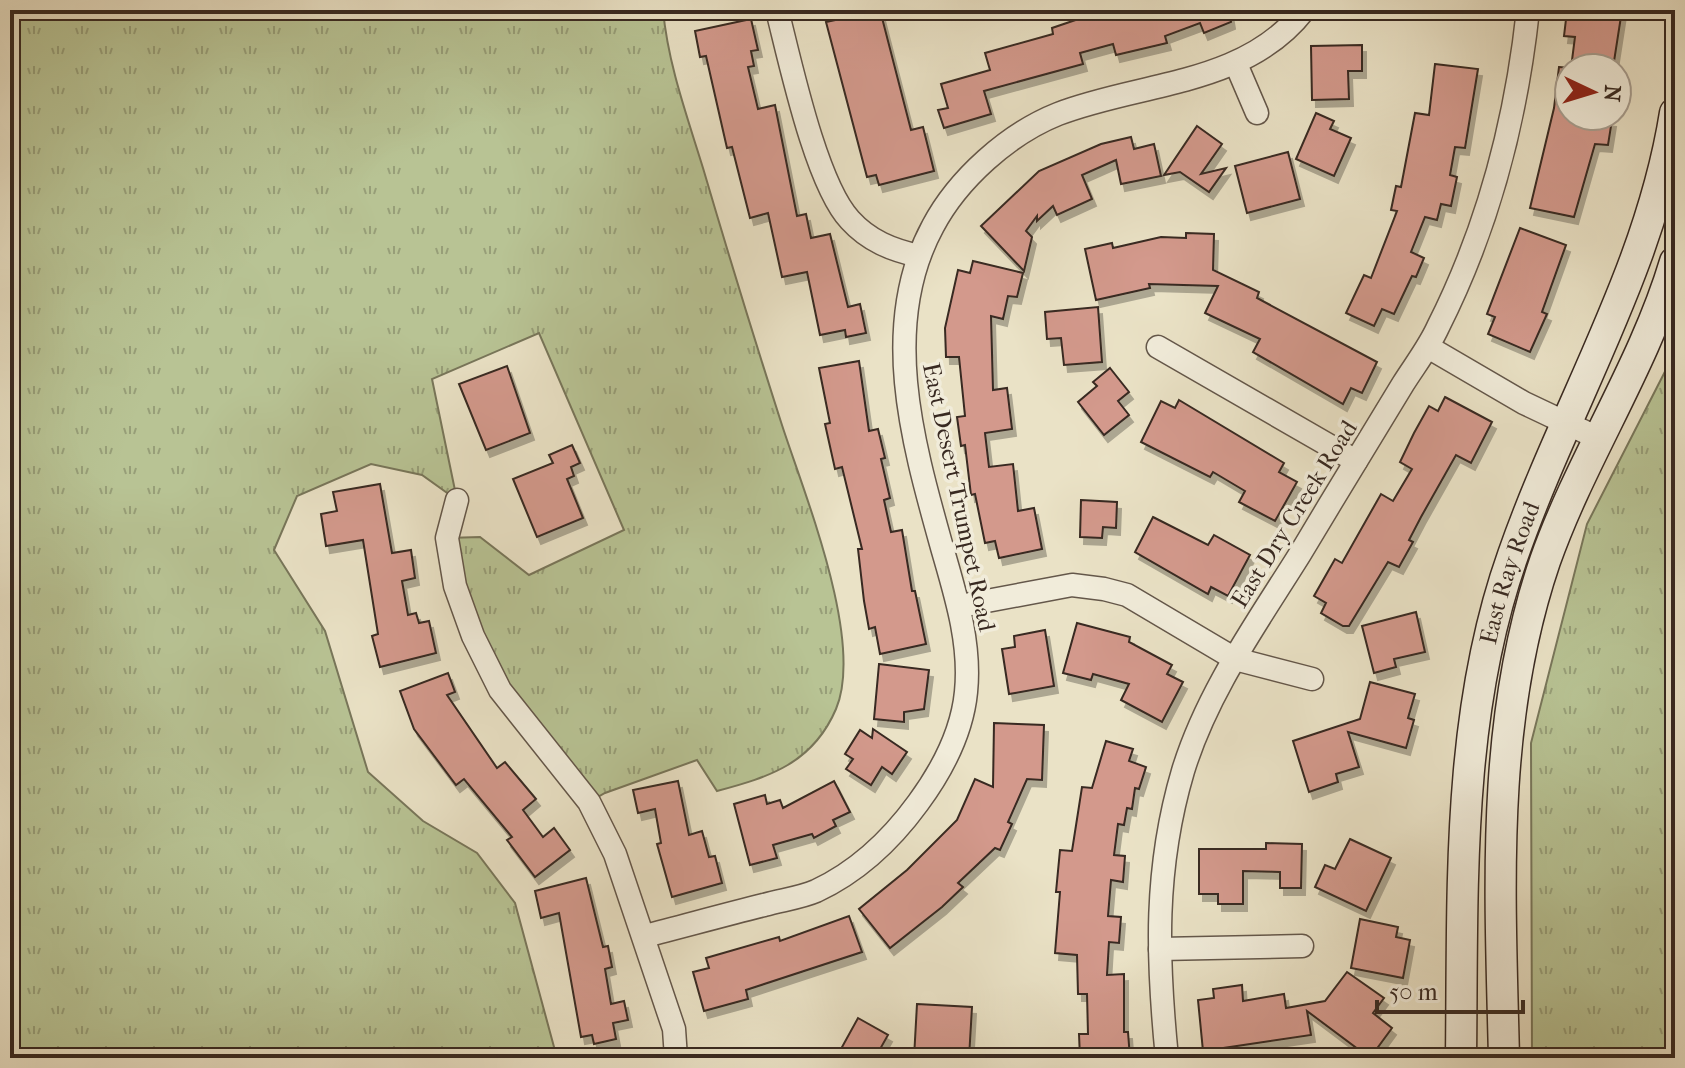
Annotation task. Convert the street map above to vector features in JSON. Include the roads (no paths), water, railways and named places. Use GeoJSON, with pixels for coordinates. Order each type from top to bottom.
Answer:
{"type":"FeatureCollection","features":[{"type":"Feature","properties":{"kind":"main road","name":"East Ray Road"},"geometry":{"type":"LineString","coordinates":[[1461,1058],[1464,850],[1476,709],[1491,632],[1512,557],[1633,268],[1666,163],[1675,113]]}},
{"type":"Feature","properties":{"kind":"main road","name":"East Ray Road"},"geometry":{"type":"LineString","coordinates":[[1504,1058],[1499,844],[1509,707],[1545,561],[1675,262]]}},
{"type":"Feature","properties":{"kind":"street"},"geometry":{"type":"LineString","coordinates":[[777,10],[820,164],[848,218],[887,249],[919,256]]}},
{"type":"Feature","properties":{"kind":"street","name":"East Desert Trumpet Road"},"geometry":{"type":"LineString","coordinates":[[645,936],[814,892],[861,864],[897,832],[951,751],[966,689],[960,606],[939,535],[902,367],[908,290],[933,226],[955,191],[980,165],[1055,115],[1236,64],[1290,27],[1304,10]]}},
{"type":"Feature","properties":{"kind":"street","name":"East Dry Creek Road"},"geometry":{"type":"LineString","coordinates":[[1167,1058],[1160,949],[1161,867],[1183,771],[1201,722],[1235,659],[1428,347],[1477,241],[1501,171],[1521,74],[1528,10]]}},
{"type":"Feature","properties":{"kind":"street"},"geometry":{"type":"LineString","coordinates":[[1236,64],[1257,113]]}},
{"type":"Feature","properties":{"kind":"street"},"geometry":{"type":"LineString","coordinates":[[1158,347],[1356,461]]}},
{"type":"Feature","properties":{"kind":"street"},"geometry":{"type":"LineString","coordinates":[[1428,347],[1524,403],[1600,439]]}},
{"type":"Feature","properties":{"kind":"street"},"geometry":{"type":"LineString","coordinates":[[457,500],[447,538],[455,586],[473,636],[500,690],[589,802],[615,854],[674,1029],[676,1058]]}},
{"type":"Feature","properties":{"kind":"street"},"geometry":{"type":"LineString","coordinates":[[960,606],[1072,585],[1104,589],[1127,595],[1235,659],[1312,679]]}},
{"type":"Feature","properties":{"kind":"street"},"geometry":{"type":"LineString","coordinates":[[1160,949],[1302,946]]}}]}
